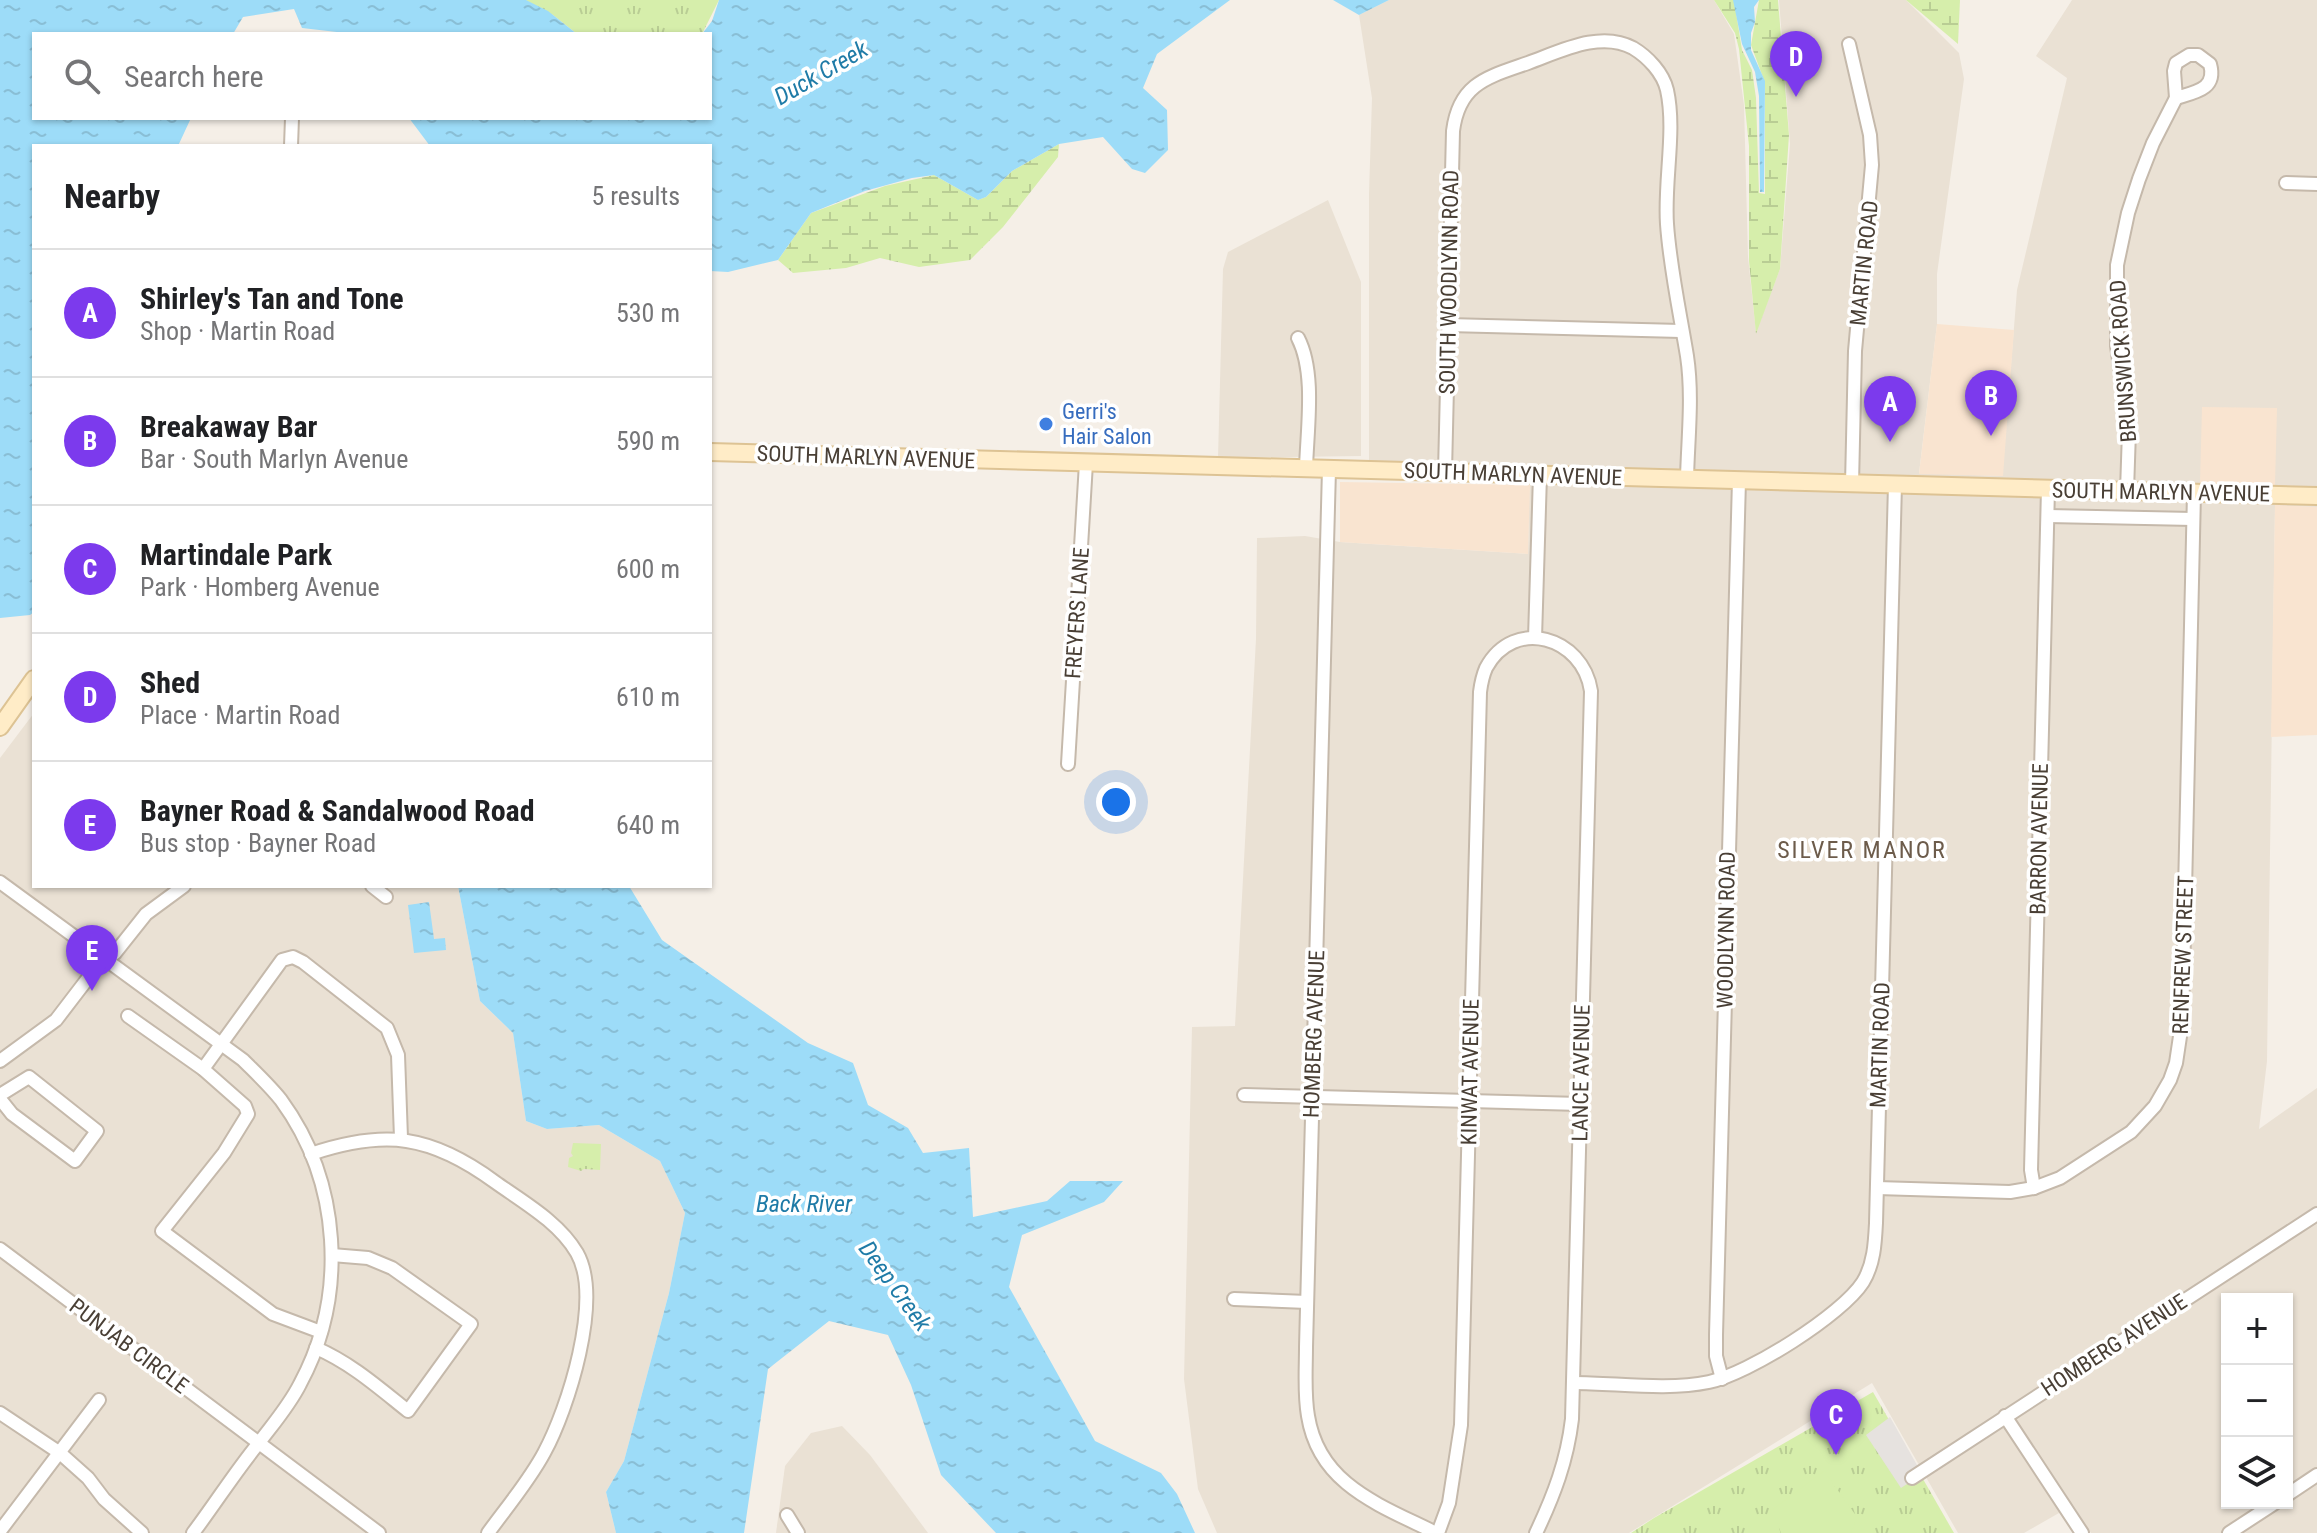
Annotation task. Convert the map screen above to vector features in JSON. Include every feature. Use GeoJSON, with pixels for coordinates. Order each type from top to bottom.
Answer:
{"type":"FeatureCollection","features":[{"type":"Feature","properties":{"kind":"street","name":"SOUTH WOODLYNN ROAD"},"geometry":{"type":"LineString","coordinates":[[1445,472],[1453,131],[1458,106],[1466,94],[1488,77],[1588,43],[1609,41],[1620,43],[1642,55],[1661,76],[1668,99],[1667,224],[1681,331]]}},
{"type":"Feature","properties":{"kind":"street","name":"MARTIN ROAD"},"geometry":{"type":"LineString","coordinates":[[1849,44],[1870,135],[1872,165],[1855,351],[1852,484]]}},
{"type":"Feature","properties":{"kind":"street","name":"BRUNSWICK ROAD"},"geometry":{"type":"LineString","coordinates":[[2127,491],[2129,431],[2117,346],[2117,265],[2139,179],[2176,98]]}},
{"type":"Feature","properties":{"kind":"street"},"geometry":{"type":"LineString","coordinates":[[291,144],[292,120]]}},
{"type":"Feature","properties":{"kind":"street"},"geometry":{"type":"LineString","coordinates":[[2286,183],[2317,184]]}},
{"type":"Feature","properties":{"kind":"street"},"geometry":{"type":"LineString","coordinates":[[1448,325],[1681,331],[1689,388],[1687,478]]}},
{"type":"Feature","properties":{"kind":"street"},"geometry":{"type":"LineString","coordinates":[[1298,338],[1305,351],[1308,369],[1306,469]]}},
{"type":"Feature","properties":{"kind":"street","name":"SOUTH MARLYN AVENUE"},"geometry":{"type":"LineString","coordinates":[[712,452],[2317,496]]}},
{"type":"Feature","properties":{"kind":"street","name":"FREYERS LANE"},"geometry":{"type":"LineString","coordinates":[[1068,764],[1086,463]]}},
{"type":"Feature","properties":{"kind":"street","name":"HOMBERG AVENUE"},"geometry":{"type":"LineString","coordinates":[[1329,469],[1307,1302],[1307,1414],[1317,1451],[1339,1478],[1437,1533]]}},
{"type":"Feature","properties":{"kind":"street"},"geometry":{"type":"LineString","coordinates":[[1535,638],[1540,475]]}},
{"type":"Feature","properties":{"kind":"street","name":"WOODLYNN ROAD"},"geometry":{"type":"LineString","coordinates":[[1722,1379],[1716,1356],[1716,1335],[1739,480]]}},
{"type":"Feature","properties":{"kind":"street","name":"MARTIN ROAD"},"geometry":{"type":"LineString","coordinates":[[1574,1383],[1675,1385],[1722,1379],[1748,1367],[1839,1309],[1865,1279],[1873,1255],[1877,1188],[1895,484]]}},
{"type":"Feature","properties":{"kind":"street","name":"BARRON AVENUE"},"geometry":{"type":"LineString","coordinates":[[2034,1188],[2031,1170],[2048,489]]}},
{"type":"Feature","properties":{"kind":"street","name":"RENFREW STREET"},"geometry":{"type":"LineString","coordinates":[[1877,1188],[2010,1192],[2034,1188],[2060,1178],[2131,1132],[2155,1106],[2170,1080],[2182,1023],[2194,493]]}},
{"type":"Feature","properties":{"kind":"street","name":"SOUTH MARLYN AVENUE"},"geometry":{"type":"LineString","coordinates":[[2048,516],[2193,519]]}},
{"type":"Feature","properties":{"kind":"street","name":"KINWAT AVENUE"},"geometry":{"type":"LineString","coordinates":[[1437,1533],[1451,1492],[1461,1425],[1480,692],[1487,667],[1500,650],[1535,638]]}},
{"type":"Feature","properties":{"kind":"street","name":"LANCE AVENUE"},"geometry":{"type":"LineString","coordinates":[[1535,638],[1550,640],[1571,650],[1585,670],[1591,691],[1574,1383],[1566,1457],[1557,1489],[1536,1533]]}},
{"type":"Feature","properties":{"kind":"street"},"geometry":{"type":"LineString","coordinates":[[0,727],[32,682]]}},
{"type":"Feature","properties":{"kind":"street"},"geometry":{"type":"LineString","coordinates":[[0,882],[243,1060],[280,1100],[311,1154],[325,1191],[332,1255],[330,1291],[316,1348],[293,1398],[193,1533]]}},
{"type":"Feature","properties":{"kind":"street"},"geometry":{"type":"LineString","coordinates":[[0,1061],[56,1020],[146,914],[181,888]]}},
{"type":"Feature","properties":{"kind":"street"},"geometry":{"type":"LineString","coordinates":[[375,888],[386,897]]}},
{"type":"Feature","properties":{"kind":"street"},"geometry":{"type":"LineString","coordinates":[[203,1069],[282,960],[293,957],[387,1028],[396,1043],[401,1138]]}},
{"type":"Feature","properties":{"kind":"street"},"geometry":{"type":"LineString","coordinates":[[128,1016],[203,1069],[245,1106],[248,1114],[224,1153],[162,1231],[273,1314],[321,1332]]}},
{"type":"Feature","properties":{"kind":"street"},"geometry":{"type":"LineString","coordinates":[[29,1077],[97,1131],[75,1161],[12,1114],[0,1097],[29,1077]]}},
{"type":"Feature","properties":{"kind":"street"},"geometry":{"type":"LineString","coordinates":[[1244,1095],[1580,1104]]}},
{"type":"Feature","properties":{"kind":"street"},"geometry":{"type":"LineString","coordinates":[[311,1154],[351,1141],[401,1138],[454,1157],[547,1221],[576,1251],[585,1277],[587,1300],[582,1345],[555,1430],[531,1474],[488,1533]]}},
{"type":"Feature","properties":{"kind":"street","name":"HOMBERG AVENUE"},"geometry":{"type":"LineString","coordinates":[[1912,1478],[2317,1214]]}},
{"type":"Feature","properties":{"kind":"street","name":"PUNJAB CIRCLE"},"geometry":{"type":"LineString","coordinates":[[0,1249],[379,1533]]}},
{"type":"Feature","properties":{"kind":"street"},"geometry":{"type":"LineString","coordinates":[[316,1348],[337,1357],[408,1411],[471,1324],[392,1268],[368,1258],[332,1255]]}},
{"type":"Feature","properties":{"kind":"street"},"geometry":{"type":"LineString","coordinates":[[1234,1299],[1307,1302]]}},
{"type":"Feature","properties":{"kind":"street"},"geometry":{"type":"LineString","coordinates":[[0,1531],[99,1400]]}},
{"type":"Feature","properties":{"kind":"street"},"geometry":{"type":"LineString","coordinates":[[0,1413],[60,1453],[142,1533]]}},
{"type":"Feature","properties":{"kind":"street"},"geometry":{"type":"LineString","coordinates":[[2005,1416],[2082,1533]]}},
{"type":"Feature","properties":{"kind":"street"},"geometry":{"type":"LineString","coordinates":[[2293,1491],[2317,1475]]}},
{"type":"Feature","properties":{"kind":"street"},"geometry":{"type":"LineString","coordinates":[[2229,1533],[2266,1509]]}},
{"type":"Feature","properties":{"kind":"street"},"geometry":{"type":"LineString","coordinates":[[787,1515],[798,1533]]}},
{"type":"Feature","properties":{"kind":"shaded area"},"geometry":{"type":"Polygon","coordinates":[[[1389,0],[1714,0],[1734,34],[1744,105],[1748,257],[1756,332],[1780,269],[1790,144],[1779,0],[1906,0],[1959,53],[1964,79],[1937,274],[1937,324],[1919,473],[2002,476],[2017,290],[2067,78],[2036,56],[2072,0],[2317,0],[2317,507],[2275,506],[2267,1061],[2259,1129],[2317,1088],[2317,1533],[2091,1533],[2073,1505],[2024,1533],[1958,1533],[1872,1383],[1629,1533],[1217,1533],[1198,1489],[1184,1379],[1192,1027],[1235,1026],[1256,639],[1257,538],[1305,536],[1340,542],[1528,554],[1530,465],[1369,461],[1372,98],[1359,15],[1389,0]]]}},
{"type":"Feature","properties":{"kind":"shaded area"},"geometry":{"type":"Polygon","coordinates":[[[1328,200],[1361,282],[1361,456],[1218,458],[1223,269],[1228,252],[1328,200]]]}},
{"type":"Feature","properties":{"kind":"shaded area"},"geometry":{"type":"Polygon","coordinates":[[[1937,324],[2014,330],[2003,476],[1919,474],[1937,324]]]}},
{"type":"Feature","properties":{"kind":"shaded area"},"geometry":{"type":"Polygon","coordinates":[[[2202,407],[2277,408],[2275,485],[2200,484],[2202,407]]]}},
{"type":"Feature","properties":{"kind":"shaded area"},"geometry":{"type":"Polygon","coordinates":[[[1340,482],[1530,485],[1528,554],[1340,542],[1340,482]]]}},
{"type":"Feature","properties":{"kind":"shaded area"},"geometry":{"type":"Polygon","coordinates":[[[2275,505],[2317,507],[2317,735],[2271,737],[2275,505]]]}},
{"type":"Feature","properties":{"kind":"shaded area"},"geometry":{"type":"Polygon","coordinates":[[[32,716],[32,888],[458,888],[480,1001],[513,1033],[526,1121],[547,1129],[599,1125],[660,1161],[685,1213],[669,1293],[624,1461],[606,1492],[616,1533],[0,1533],[0,758],[32,716]]]}},
{"type":"Feature","properties":{"kind":"shaded area"},"geometry":{"type":"Polygon","coordinates":[[[1890,1417],[1922,1474],[1901,1488],[1866,1435],[1890,1417]]]}},
{"type":"Feature","properties":{"kind":"shaded area"},"geometry":{"type":"Polygon","coordinates":[[[842,1426],[870,1455],[928,1533],[776,1533],[785,1466],[811,1433],[842,1426]]]}},
{"type":"Feature","properties":{"kind":"green space"},"geometry":{"type":"Polygon","coordinates":[[[525,0],[719,0],[703,32],[574,32],[553,15],[525,0]]]}},
{"type":"Feature","properties":{"kind":"green space"},"geometry":{"type":"Polygon","coordinates":[[[1714,0],[1734,0],[1742,50],[1752,70],[1756,98],[1759,193],[1765,194],[1765,83],[1751,45],[1759,0],[1778,0],[1789,135],[1780,269],[1756,334],[1749,261],[1749,146],[1739,49],[1735,33],[1714,0]]]}},
{"type":"Feature","properties":{"kind":"green space"},"geometry":{"type":"Polygon","coordinates":[[[1906,0],[1960,0],[1958,44],[1906,0]]]}},
{"type":"Feature","properties":{"kind":"green space"},"geometry":{"type":"Polygon","coordinates":[[[1059,144],[1058,157],[1003,227],[970,260],[919,267],[880,258],[846,268],[793,273],[778,260],[811,213],[885,186],[934,175],[978,200],[986,197],[1012,171],[1059,144]]]}},
{"type":"Feature","properties":{"kind":"green space"},"geometry":{"type":"Polygon","coordinates":[[[573,1143],[601,1144],[600,1170],[581,1171],[568,1167],[569,1158],[573,1156],[573,1143]]]}},
{"type":"Feature","properties":{"kind":"green space"},"geometry":{"type":"Polygon","coordinates":[[[1873,1392],[1954,1533],[1631,1533],[1654,1518],[1873,1392]]]}},
{"type":"Feature","properties":{"kind":"green space"},"geometry":{"type":"Polygon","coordinates":[[[1824,1471],[1857,1517],[1851,1533],[1781,1533],[1772,1510],[1824,1471]]]}},
{"type":"Feature","properties":{"kind":"water"},"geometry":{"type":"Polygon","coordinates":[[[0,0],[526,0],[548,11],[574,32],[337,32],[302,28],[294,9],[243,17],[234,32],[32,32],[32,120],[190,120],[179,144],[32,144],[32,614],[0,618],[0,0]]]}},
{"type":"Feature","properties":{"kind":"water","name":"Duck Creek"},"geometry":{"type":"Polygon","coordinates":[[[719,0],[1230,0],[1157,54],[1143,88],[1167,110],[1168,150],[1145,173],[1132,169],[1103,137],[1059,144],[1012,171],[986,197],[978,200],[934,175],[912,178],[865,191],[811,213],[778,260],[728,272],[712,271],[712,144],[428,144],[410,120],[712,120],[712,32],[704,32],[712,21],[719,0]]]}},
{"type":"Feature","properties":{"kind":"water"},"geometry":{"type":"Polygon","coordinates":[[[1333,0],[1389,0],[1359,15],[1333,0]]]}},
{"type":"Feature","properties":{"kind":"water"},"geometry":{"type":"Polygon","coordinates":[[[1733,0],[1759,0],[1754,7],[1751,50],[1765,81],[1764,192],[1760,192],[1759,96],[1755,72],[1742,44],[1733,0]]]}},
{"type":"Feature","properties":{"kind":"water","name":"Back River"},"geometry":{"type":"Polygon","coordinates":[[[458,888],[630,888],[662,940],[808,1043],[853,1063],[868,1105],[908,1128],[923,1153],[969,1148],[973,1217],[1047,1201],[1070,1181],[1123,1181],[1104,1202],[1022,1235],[1009,1287],[1095,1441],[1161,1473],[1177,1494],[1195,1533],[996,1533],[941,1475],[911,1385],[888,1335],[829,1321],[768,1369],[744,1533],[616,1533],[606,1492],[624,1461],[669,1293],[685,1213],[660,1161],[599,1125],[547,1129],[526,1121],[513,1033],[480,1001],[458,888]]]}},
{"type":"Feature","properties":{"kind":"water"},"geometry":{"type":"Polygon","coordinates":[[[429,902],[434,939],[445,938],[446,950],[414,953],[408,905],[429,902]]]}},
{"type":"Feature","properties":{"kind":"place","name":"Shed"},"geometry":{"type":"Point","coordinates":[1796,97]}},
{"type":"Feature","properties":{"kind":"place","name":"Gerri's Hair Salon"},"geometry":{"type":"Point","coordinates":[1046,424]}},
{"type":"Feature","properties":{"kind":"place","name":"Breakaway Bar"},"geometry":{"type":"Point","coordinates":[1991,436]}},
{"type":"Feature","properties":{"kind":"place","name":"Shirley's Tan and Tone"},"geometry":{"type":"Point","coordinates":[1890,442]}},
{"type":"Feature","properties":{"kind":"place","name":"Bayner Road & Sandalwood Road"},"geometry":{"type":"Point","coordinates":[92,991]}},
{"type":"Feature","properties":{"kind":"place","name":"Martindale Park"},"geometry":{"type":"Point","coordinates":[1836,1455]}},
{"type":"Feature","properties":{"kind":"district","name":"SILVER MANOR"},"geometry":{"type":"Point","coordinates":[1862,850]}},
{"type":"Feature","properties":{"kind":"water label","name":"Deep Creek"},"geometry":{"type":"Point","coordinates":[895,1286]}}]}
